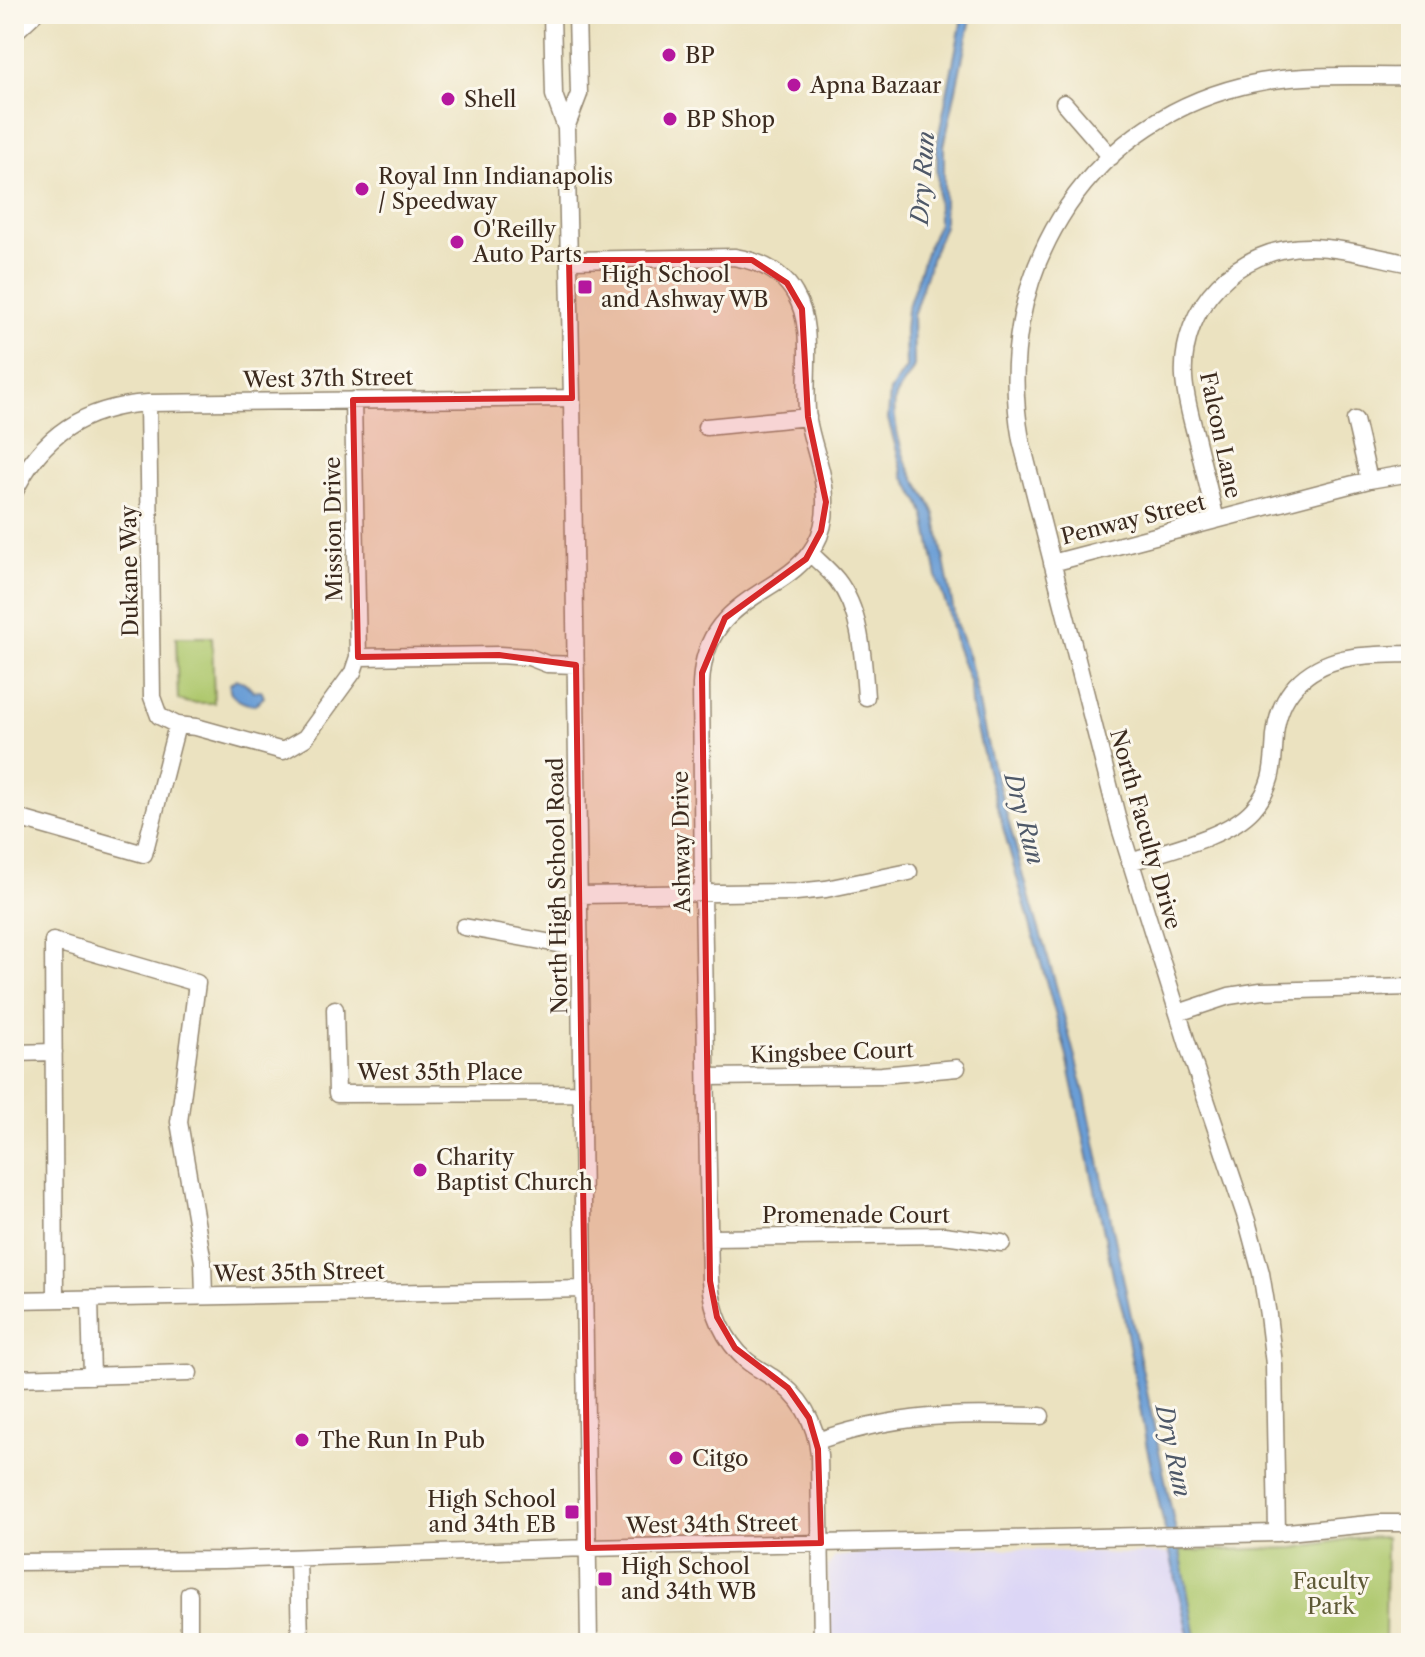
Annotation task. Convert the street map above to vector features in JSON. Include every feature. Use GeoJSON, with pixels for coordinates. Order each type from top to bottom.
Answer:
{"type":"FeatureCollection","features":[{"type":"Feature","properties":{"kind":"highway"},"geometry":{"type":"LineString","coordinates":[[14,29],[30,14]]}},
{"type":"Feature","properties":{"kind":"street","name":"North High School Road"},"geometry":{"type":"LineString","coordinates":[[552,14],[554,95],[566,128],[569,260],[589,1643]]}},
{"type":"Feature","properties":{"kind":"street","name":"North High School Road"},"geometry":{"type":"LineString","coordinates":[[566,128],[579,94],[577,14]]}},
{"type":"Feature","properties":{"kind":"street","name":"North Faculty Drive"},"geometry":{"type":"LineString","coordinates":[[1277,1533],[1274,1373],[1264,1292],[1247,1221],[1114,807],[1018,422],[1014,380],[1019,327],[1032,275],[1054,226],[1085,182],[1139,134],[1197,101],[1237,87],[1284,78],[1411,76]]}},
{"type":"Feature","properties":{"kind":"street"},"geometry":{"type":"LineString","coordinates":[[1064,103],[1111,157]]}},
{"type":"Feature","properties":{"kind":"street","name":"Falcon Lane"},"geometry":{"type":"LineString","coordinates":[[1216,520],[1187,400],[1183,370],[1189,334],[1196,316],[1216,286],[1240,267],[1284,249],[1323,247],[1411,264]]}},
{"type":"Feature","properties":{"kind":"street","name":"Ashway Drive"},"geometry":{"type":"LineString","coordinates":[[569,260],[734,257],[752,260],[774,271],[787,283],[804,315],[808,417],[826,502],[821,531],[802,563],[734,610],[718,628],[707,649],[701,685],[703,893],[711,1293],[722,1328],[735,1348],[748,1362],[783,1384],[796,1397],[809,1418],[817,1441],[822,1643]]}},
{"type":"Feature","properties":{"kind":"street","name":"West 37th Street"},"geometry":{"type":"LineString","coordinates":[[14,493],[48,442],[71,425],[117,406],[148,403],[572,398]]}},
{"type":"Feature","properties":{"kind":"street","name":"Mission Drive"},"geometry":{"type":"LineString","coordinates":[[353,400],[358,657]]}},
{"type":"Feature","properties":{"kind":"street","name":"Dukane Way"},"geometry":{"type":"LineString","coordinates":[[148,403],[152,697],[159,716],[177,725]]}},
{"type":"Feature","properties":{"kind":"street"},"geometry":{"type":"LineString","coordinates":[[706,427],[808,417]]}},
{"type":"Feature","properties":{"kind":"street"},"geometry":{"type":"LineString","coordinates":[[1355,420],[1369,480]]}},
{"type":"Feature","properties":{"kind":"street","name":"Penway Street"},"geometry":{"type":"LineString","coordinates":[[1052,563],[1369,480],[1411,473]]}},
{"type":"Feature","properties":{"kind":"street"},"geometry":{"type":"LineString","coordinates":[[810,553],[837,579],[850,605],[862,652],[866,697]]}},
{"type":"Feature","properties":{"kind":"street"},"geometry":{"type":"LineString","coordinates":[[1130,862],[1224,831],[1253,809],[1271,779],[1276,724],[1280,713],[1291,691],[1308,674],[1323,664],[1346,657],[1411,654]]}},
{"type":"Feature","properties":{"kind":"street"},"geometry":{"type":"LineString","coordinates":[[14,817],[144,854],[177,725],[196,727],[283,751],[305,738],[353,672],[358,657],[499,655],[529,657],[547,664],[576,665]]}},
{"type":"Feature","properties":{"kind":"street"},"geometry":{"type":"LineString","coordinates":[[579,895],[796,892],[909,872]]}},
{"type":"Feature","properties":{"kind":"street"},"geometry":{"type":"LineString","coordinates":[[464,927],[580,948]]}},
{"type":"Feature","properties":{"kind":"street"},"geometry":{"type":"LineString","coordinates":[[55,1299],[53,941],[197,983],[179,1122],[203,1262],[204,1296]]}},
{"type":"Feature","properties":{"kind":"street"},"geometry":{"type":"LineString","coordinates":[[1178,1013],[1235,995],[1261,991],[1411,987]]}},
{"type":"Feature","properties":{"kind":"street","name":"West 35th Place"},"geometry":{"type":"LineString","coordinates":[[335,1009],[337,1094],[582,1093]]}},
{"type":"Feature","properties":{"kind":"street"},"geometry":{"type":"LineString","coordinates":[[14,1053],[54,1052]]}},
{"type":"Feature","properties":{"kind":"street","name":"Kingsbee Court"},"geometry":{"type":"LineString","coordinates":[[707,1077],[882,1075],[957,1068]]}},
{"type":"Feature","properties":{"kind":"street","name":"Promenade Court"},"geometry":{"type":"LineString","coordinates":[[709,1238],[944,1235],[1002,1243]]}},
{"type":"Feature","properties":{"kind":"street","name":"West 35th Street"},"geometry":{"type":"LineString","coordinates":[[14,1300],[585,1289]]}},
{"type":"Feature","properties":{"kind":"street"},"geometry":{"type":"LineString","coordinates":[[90,1299],[92,1376]]}},
{"type":"Feature","properties":{"kind":"street"},"geometry":{"type":"LineString","coordinates":[[14,1378],[189,1373]]}},
{"type":"Feature","properties":{"kind":"street"},"geometry":{"type":"LineString","coordinates":[[817,1441],[917,1418],[1041,1416]]}},
{"type":"Feature","properties":{"kind":"street","name":"West 34th Street"},"geometry":{"type":"LineString","coordinates":[[14,1562],[298,1558],[588,1548],[1277,1533],[1411,1523]]}},
{"type":"Feature","properties":{"kind":"street"},"geometry":{"type":"LineString","coordinates":[[298,1558],[300,1643]]}},
{"type":"Feature","properties":{"kind":"street"},"geometry":{"type":"LineString","coordinates":[[189,1594],[189,1643]]}},
{"type":"Feature","properties":{"kind":"highlighted area"},"geometry":{"type":"Polygon","coordinates":[[[569,260],[752,260],[787,283],[802,309],[808,417],[826,502],[821,531],[806,559],[725,618],[702,673],[710,1281],[717,1317],[735,1348],[788,1388],[809,1418],[818,1449],[821,1543],[588,1548],[576,665],[499,655],[358,657],[353,400],[572,398],[569,260]]]}},
{"type":"Feature","properties":{"kind":"shaded area"},"geometry":{"type":"Polygon","coordinates":[[[966,1547],[1172,1553],[1190,1643],[830,1643],[828,1566],[835,1557],[893,1549],[966,1547]]]}},
{"type":"Feature","properties":{"kind":"green space"},"geometry":{"type":"Polygon","coordinates":[[[176,637],[212,637],[214,703],[178,700],[176,637]]]}},
{"type":"Feature","properties":{"kind":"green space","name":"Faculty Park"},"geometry":{"type":"Polygon","coordinates":[[[1386,1537],[1385,1643],[1197,1643],[1180,1551],[1295,1548],[1354,1538],[1386,1537]]]}},
{"type":"Feature","properties":{"kind":"water","name":"Dry Run"},"geometry":{"type":"Polygon","coordinates":[[[963,14],[972,14],[944,146],[944,226],[913,316],[914,366],[896,396],[896,428],[908,467],[935,514],[956,623],[970,661],[988,747],[1086,1099],[1197,1643],[1190,1643],[1147,1448],[1123,1311],[1066,1052],[988,774],[971,704],[970,684],[938,582],[925,516],[904,477],[888,419],[890,391],[906,368],[907,310],[938,224],[937,144],[963,14]]]}},
{"type":"Feature","properties":{"kind":"water"},"geometry":{"type":"Polygon","coordinates":[[[236,679],[253,691],[261,690],[264,697],[255,705],[237,699],[230,689],[230,684],[236,679]]]}},
{"type":"Feature","properties":{"kind":"place","name":"BP"},"geometry":{"type":"Point","coordinates":[669,55]}},
{"type":"Feature","properties":{"kind":"place","name":"Apna Bazaar"},"geometry":{"type":"Point","coordinates":[794,85]}},
{"type":"Feature","properties":{"kind":"place","name":"Shell"},"geometry":{"type":"Point","coordinates":[448,99]}},
{"type":"Feature","properties":{"kind":"place","name":"BP Shop"},"geometry":{"type":"Point","coordinates":[670,119]}},
{"type":"Feature","properties":{"kind":"place","name":"Royal Inn Indianapolis / Speedway"},"geometry":{"type":"Point","coordinates":[362,189]}},
{"type":"Feature","properties":{"kind":"place","name":"O'Reilly Auto Parts"},"geometry":{"type":"Point","coordinates":[457,242]}},
{"type":"Feature","properties":{"kind":"place","name":"High School and Ashway WB"},"geometry":{"type":"Point","coordinates":[585,287]}},
{"type":"Feature","properties":{"kind":"place","name":"Charity Baptist Church"},"geometry":{"type":"Point","coordinates":[420,1170]}},
{"type":"Feature","properties":{"kind":"place","name":"The Run In Pub"},"geometry":{"type":"Point","coordinates":[302,1440]}},
{"type":"Feature","properties":{"kind":"place","name":"Citgo"},"geometry":{"type":"Point","coordinates":[676,1458]}},
{"type":"Feature","properties":{"kind":"place","name":"High School and 34th EB"},"geometry":{"type":"Point","coordinates":[572,1512]}},
{"type":"Feature","properties":{"kind":"place","name":"High School and 34th WB"},"geometry":{"type":"Point","coordinates":[605,1579]}}]}
